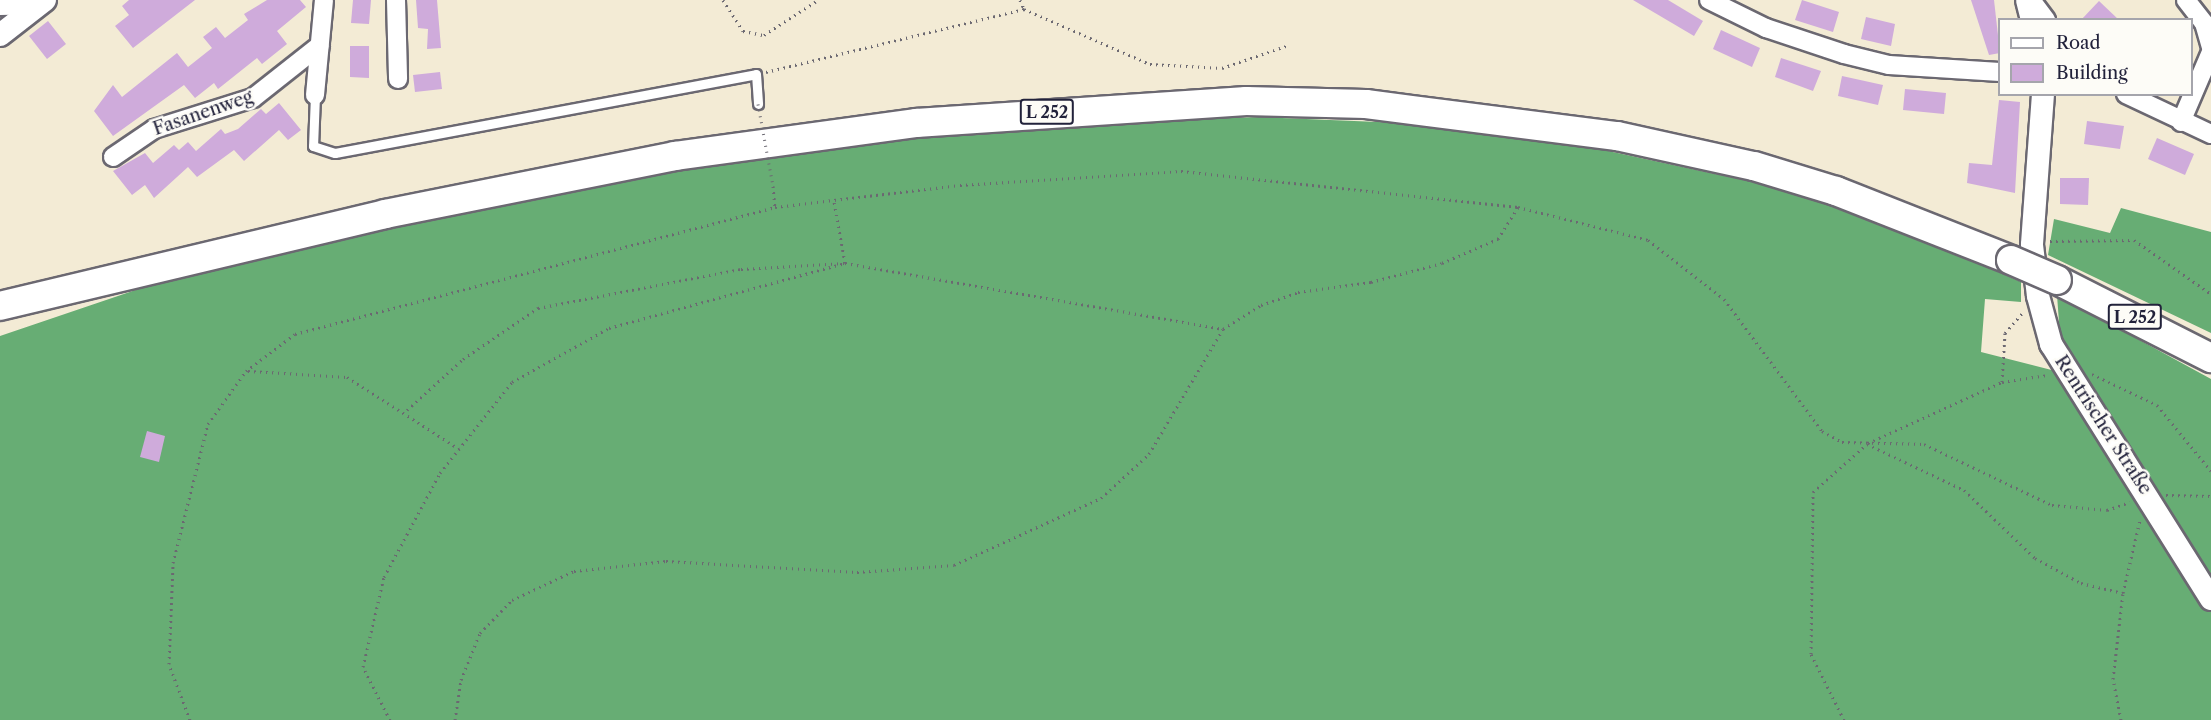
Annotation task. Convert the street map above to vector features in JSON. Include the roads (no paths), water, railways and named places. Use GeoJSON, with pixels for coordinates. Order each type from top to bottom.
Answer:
{"type":"FeatureCollection","features":[{"type":"Feature","properties":{"kind":"highway","name":"L 252"},"geometry":{"type":"LineString","coordinates":[[0,306],[385,214],[675,156],[916,123],[1246,101],[1366,104],[1617,136],[1754,166],[2022,252],[2047,288],[2211,358]]}},
{"type":"Feature","properties":{"kind":"highway","name":"L 252"},"geometry":{"type":"LineString","coordinates":[[0,317],[78,287]]}},
{"type":"Feature","properties":{"kind":"street"},"geometry":{"type":"LineString","coordinates":[[315,95],[324,0]]}},
{"type":"Feature","properties":{"kind":"street"},"geometry":{"type":"LineString","coordinates":[[396,0],[398,79]]}},
{"type":"Feature","properties":{"kind":"street"},"geometry":{"type":"LineString","coordinates":[[1710,0],[1766,28],[1844,54],[1888,65],[1998,72]]}},
{"type":"Feature","properties":{"kind":"street"},"geometry":{"type":"LineString","coordinates":[[2029,0],[2032,18]]}},
{"type":"Feature","properties":{"kind":"street"},"geometry":{"type":"LineString","coordinates":[[2029,0],[2044,18]]}},
{"type":"Feature","properties":{"kind":"street"},"geometry":{"type":"LineString","coordinates":[[2186,0],[2204,23],[2211,50],[2193,93]]}},
{"type":"Feature","properties":{"kind":"street"},"geometry":{"type":"LineString","coordinates":[[0,3],[43,2]]}},
{"type":"Feature","properties":{"kind":"street"},"geometry":{"type":"LineString","coordinates":[[0,35],[43,2]]}},
{"type":"Feature","properties":{"kind":"street","name":"Fasanenweg"},"geometry":{"type":"LineString","coordinates":[[113,157],[154,129],[253,98],[320,45]]}},
{"type":"Feature","properties":{"kind":"street"},"geometry":{"type":"LineString","coordinates":[[2022,252],[2043,96]]}},
{"type":"Feature","properties":{"kind":"street"},"geometry":{"type":"LineString","coordinates":[[2130,96],[2181,122],[2211,134]]}},
{"type":"Feature","properties":{"kind":"street"},"geometry":{"type":"LineString","coordinates":[[2181,122],[2192,96]]}},
{"type":"Feature","properties":{"kind":"street","name":"Rentrischer Straße"},"geometry":{"type":"LineString","coordinates":[[2047,288],[2063,369],[2146,492],[2211,599]]}},
{"type":"Feature","properties":{"kind":"lane"},"geometry":{"type":"LineString","coordinates":[[315,95],[313,146],[335,153],[756,74],[758,104]]}}]}
